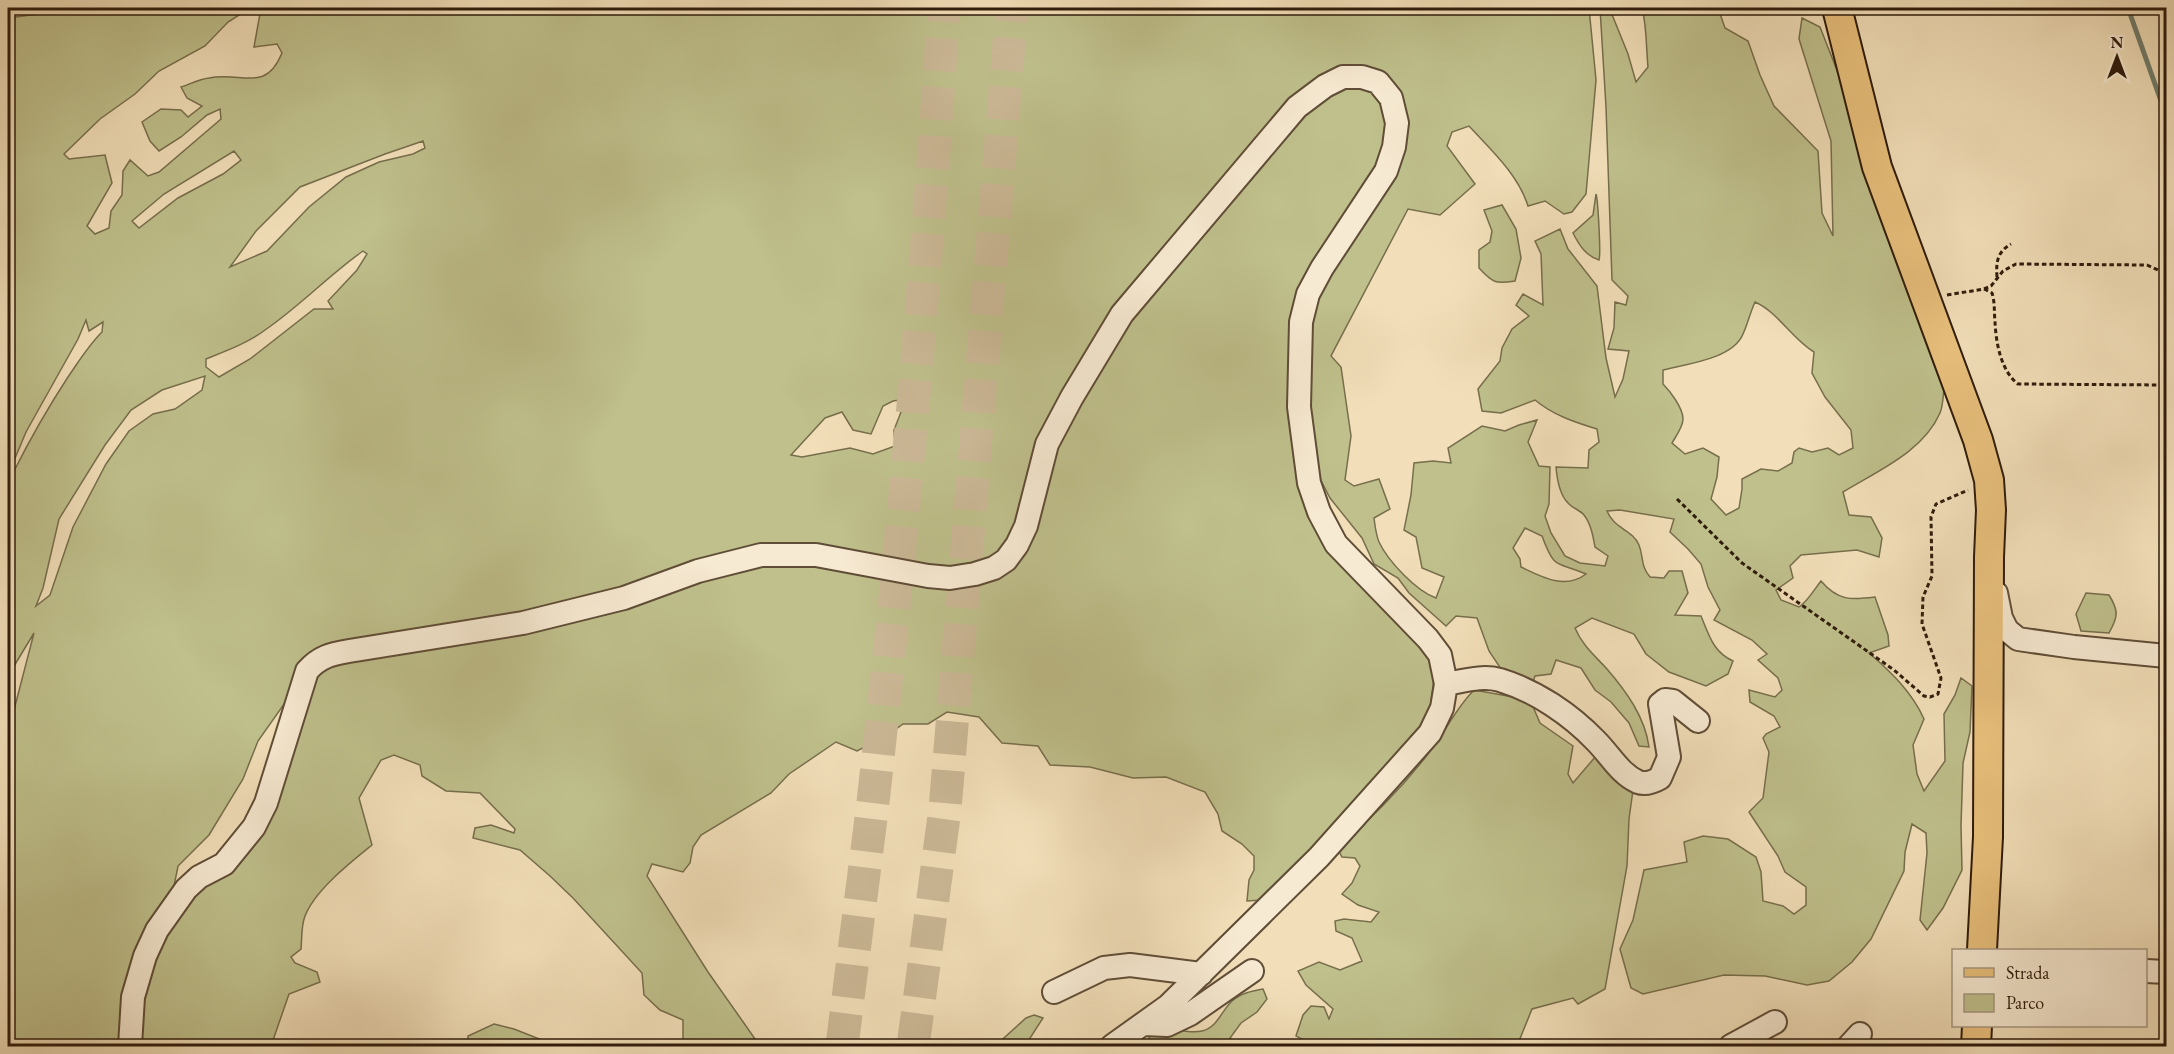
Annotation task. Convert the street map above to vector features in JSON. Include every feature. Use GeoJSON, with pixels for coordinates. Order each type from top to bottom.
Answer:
{"type":"FeatureCollection","features":[{"type":"Feature","properties":{"kind":"main road"},"geometry":{"type":"LineString","coordinates":[[1837,8],[1877,167],[1978,440],[1989,480],[1991,510],[1988,837],[1982,949]]}},
{"type":"Feature","properties":{"kind":"main road"},"geometry":{"type":"LineString","coordinates":[[1976,1047],[1977,1027]]}},
{"type":"Feature","properties":{"kind":"street"},"geometry":{"type":"LineString","coordinates":[[130,1047],[133,998],[145,956],[157,930],[186,888],[199,877],[224,864],[254,827],[266,802],[307,671],[316,660],[349,651],[523,623],[624,598],[698,572],[761,555],[816,555],[950,578],[994,568],[1006,560],[1017,545],[1026,526],[1047,444],[1072,397],[1122,314],[1297,107],[1324,86],[1343,77],[1362,77],[1378,82],[1391,98],[1397,123],[1394,147],[1386,171],[1322,268],[1308,294],[1301,322],[1299,408],[1309,483],[1319,512],[1336,544],[1428,639],[1440,656],[1446,684],[1442,708],[1430,733],[1319,857],[1168,1006],[1113,1047]]}},
{"type":"Feature","properties":{"kind":"street"},"geometry":{"type":"LineString","coordinates":[[1989,556],[2001,618],[2007,630],[2018,639],[2166,656]]}},
{"type":"Feature","properties":{"kind":"street"},"geometry":{"type":"LineString","coordinates":[[1446,684],[1483,677],[1500,680],[1535,694],[1568,715],[1596,741],[1621,770],[1644,784],[1660,778],[1669,757],[1660,704],[1665,700],[1673,701],[1698,721]]}},
{"type":"Feature","properties":{"kind":"street"},"geometry":{"type":"LineString","coordinates":[[1054,992],[1104,968],[1130,965],[1202,974]]}},
{"type":"Feature","properties":{"kind":"street"},"geometry":{"type":"LineString","coordinates":[[1144,1024],[1167,1025],[1190,1014],[1252,971]]}},
{"type":"Feature","properties":{"kind":"street"},"geometry":{"type":"LineString","coordinates":[[2147,971],[2166,972]]}},
{"type":"Feature","properties":{"kind":"street"},"geometry":{"type":"LineString","coordinates":[[1731,1047],[1775,1022]]}},
{"type":"Feature","properties":{"kind":"path"},"geometry":{"type":"LineString","coordinates":[[1997,277],[1999,255],[2011,244]]}},
{"type":"Feature","properties":{"kind":"path"},"geometry":{"type":"LineString","coordinates":[[1950,294],[1991,286],[1997,277],[2016,264],[2147,265],[2158,270],[2166,279]]}},
{"type":"Feature","properties":{"kind":"path"},"geometry":{"type":"LineString","coordinates":[[1984,289],[1992,293],[1994,298],[1996,337],[2005,369],[2018,384],[2166,385]]}},
{"type":"Feature","properties":{"kind":"path"},"geometry":{"type":"LineString","coordinates":[[1677,499],[1742,563],[1894,670],[1924,696],[1930,697],[1938,694],[1941,678],[1922,624],[1923,597],[1932,576],[1931,517],[1936,504],[1989,480]]}},
{"type":"Feature","properties":{"kind":"green space"},"geometry":{"type":"Polygon","coordinates":[[[65,8],[250,8],[228,22],[205,46],[159,71],[135,94],[100,119],[64,154],[69,159],[105,155],[112,183],[87,226],[95,234],[109,228],[111,211],[122,195],[123,171],[130,160],[148,176],[159,172],[221,119],[220,109],[207,115],[181,137],[159,151],[150,141],[142,122],[161,109],[181,110],[188,117],[202,106],[187,98],[181,87],[209,78],[260,77],[275,66],[282,53],[277,44],[254,47],[261,8],[1589,8],[1596,80],[1586,194],[1572,212],[1564,214],[1545,201],[1528,206],[1511,173],[1469,126],[1452,132],[1447,146],[1475,184],[1440,215],[1408,209],[1331,356],[1341,367],[1351,436],[1345,480],[1354,486],[1379,479],[1390,509],[1374,518],[1379,542],[1403,574],[1420,589],[1436,598],[1444,577],[1422,568],[1416,537],[1404,530],[1414,463],[1433,461],[1451,463],[1448,448],[1482,426],[1505,431],[1537,420],[1528,442],[1539,466],[1550,467],[1549,504],[1545,516],[1551,533],[1565,556],[1580,563],[1605,566],[1608,556],[1595,547],[1590,526],[1584,515],[1570,505],[1562,495],[1556,467],[1588,468],[1589,450],[1599,442],[1597,429],[1556,414],[1535,400],[1501,413],[1482,411],[1478,389],[1500,361],[1502,348],[1512,329],[1529,316],[1516,305],[1523,294],[1543,305],[1541,254],[1535,241],[1560,229],[1568,249],[1597,286],[1606,358],[1615,397],[1623,379],[1629,351],[1608,349],[1614,328],[1615,302],[1626,305],[1628,296],[1612,280],[1600,8],[1608,8],[1611,12],[1628,54],[1636,82],[1648,67],[1642,8],[1718,8],[1725,28],[1748,41],[1774,106],[1818,151],[1822,213],[1833,236],[1831,141],[1799,39],[1802,18],[1820,27],[1840,78],[1944,389],[1940,413],[1922,439],[1898,459],[1843,492],[1849,515],[1871,517],[1882,538],[1879,557],[1857,550],[1801,555],[1790,566],[1793,578],[1776,590],[1781,600],[1799,607],[1821,581],[1827,588],[1845,598],[1875,597],[1888,635],[1889,646],[1869,653],[1900,683],[1924,719],[1913,745],[1917,774],[1924,791],[1945,761],[1944,714],[1955,695],[1961,678],[1972,686],[1970,732],[1963,763],[1962,870],[1943,908],[1927,930],[1920,920],[1927,853],[1926,833],[1912,824],[1905,852],[1904,871],[1871,939],[1852,962],[1829,981],[1807,985],[1765,976],[1724,975],[1643,994],[1631,988],[1620,949],[1633,920],[1644,870],[1687,862],[1684,842],[1703,836],[1728,839],[1756,857],[1761,872],[1763,901],[1783,906],[1794,914],[1806,905],[1806,887],[1785,872],[1778,856],[1749,812],[1763,798],[1769,752],[1763,738],[1780,727],[1774,716],[1750,702],[1749,690],[1775,697],[1782,690],[1778,678],[1758,660],[1767,654],[1752,640],[1714,620],[1720,610],[1708,587],[1701,564],[1670,532],[1674,519],[1620,510],[1607,511],[1614,522],[1636,540],[1645,569],[1650,577],[1664,578],[1669,571],[1682,571],[1688,593],[1675,615],[1701,616],[1716,648],[1733,661],[1728,674],[1706,686],[1669,672],[1646,654],[1634,634],[1592,618],[1575,628],[1585,645],[1614,677],[1634,705],[1647,736],[1649,747],[1639,746],[1629,723],[1611,702],[1595,690],[1581,668],[1556,660],[1551,674],[1535,676],[1533,682],[1501,669],[1489,651],[1477,618],[1456,616],[1446,626],[1409,593],[1398,578],[1374,564],[1362,538],[1330,498],[1316,471],[1303,482],[1428,654],[1434,679],[1429,716],[1410,747],[1263,900],[1247,901],[1249,880],[1254,870],[1254,856],[1242,844],[1222,831],[1218,814],[1205,792],[1166,777],[1133,778],[1090,767],[1050,765],[1038,746],[1002,743],[979,717],[947,712],[928,724],[903,724],[885,737],[857,751],[836,742],[789,774],[771,793],[701,835],[693,847],[690,863],[683,872],[652,864],[647,876],[708,972],[760,1046],[687,1046],[683,1041],[683,1020],[660,1010],[644,995],[642,973],[573,898],[520,850],[473,838],[475,828],[491,825],[514,833],[515,829],[480,793],[446,791],[422,776],[420,765],[394,755],[381,760],[359,798],[372,845],[334,877],[317,896],[304,920],[301,949],[291,957],[295,963],[317,972],[320,982],[289,994],[271,1046],[8,1046],[8,720],[14,710],[34,633],[8,676],[8,479],[60,389],[102,332],[103,322],[89,331],[86,320],[78,339],[26,432],[8,475],[8,18],[54,12],[65,8]],[[423,141],[385,154],[300,187],[256,231],[230,267],[267,251],[309,207],[346,177],[379,162],[413,154],[425,148],[423,141]],[[234,151],[164,194],[132,221],[139,228],[178,198],[223,174],[241,160],[234,151]],[[363,251],[258,335],[206,359],[206,367],[219,377],[250,359],[314,309],[333,309],[328,301],[357,270],[367,254],[363,251]],[[1755,302],[1743,334],[1730,349],[1719,355],[1663,370],[1663,384],[1679,405],[1683,419],[1681,428],[1672,443],[1685,454],[1703,448],[1719,457],[1711,499],[1726,515],[1739,508],[1742,479],[1761,469],[1778,471],[1792,463],[1794,452],[1799,448],[1812,452],[1828,448],[1839,455],[1853,448],[1851,430],[1825,397],[1812,373],[1814,352],[1771,312],[1755,302]],[[205,376],[162,390],[131,410],[105,445],[59,519],[43,588],[36,606],[50,595],[73,527],[106,464],[129,431],[153,414],[175,409],[202,390],[205,376]],[[906,399],[893,401],[883,406],[871,434],[853,430],[842,412],[825,418],[791,455],[802,457],[850,448],[873,454],[895,446],[894,430],[906,399]],[[1525,528],[1513,548],[1520,559],[1521,567],[1553,580],[1570,581],[1586,574],[1554,560],[1542,536],[1525,528]],[[289,697],[258,741],[243,779],[209,835],[178,866],[174,886],[188,893],[240,859],[289,697]]]}},
{"type":"Feature","properties":{"kind":"green space"},"geometry":{"type":"Polygon","coordinates":[[[1596,194],[1599,260],[1583,250],[1573,233],[1593,215],[1596,194]]]}},
{"type":"Feature","properties":{"kind":"green space"},"geometry":{"type":"Polygon","coordinates":[[[1502,205],[1516,229],[1521,258],[1515,281],[1495,281],[1479,268],[1479,250],[1490,242],[1492,231],[1484,210],[1502,205]]]}},
{"type":"Feature","properties":{"kind":"green space"},"geometry":{"type":"Polygon","coordinates":[[[2086,593],[2109,595],[2116,614],[2109,633],[2081,631],[2076,614],[2086,593]]]}},
{"type":"Feature","properties":{"kind":"green space"},"geometry":{"type":"Polygon","coordinates":[[[1474,690],[1531,702],[1540,723],[1573,746],[1568,774],[1573,783],[1596,756],[1633,790],[1627,866],[1605,989],[1578,1004],[1573,998],[1532,1009],[1517,1046],[1493,1046],[1492,1043],[1474,1041],[1462,1046],[1314,1046],[1296,1036],[1303,1015],[1311,1006],[1324,1007],[1329,1019],[1333,1009],[1306,985],[1298,971],[1319,962],[1340,970],[1362,961],[1352,938],[1336,931],[1335,921],[1344,919],[1371,922],[1379,912],[1358,905],[1342,894],[1352,883],[1360,866],[1355,858],[1342,857],[1337,848],[1407,780],[1474,690]]]}},
{"type":"Feature","properties":{"kind":"green space"},"geometry":{"type":"Polygon","coordinates":[[[1263,989],[1267,999],[1257,1012],[1241,1023],[1230,1038],[1241,1046],[1146,1046],[1144,1043],[1159,1028],[1191,1032],[1207,1029],[1215,1023],[1235,998],[1263,989]]]}},
{"type":"Feature","properties":{"kind":"green space"},"geometry":{"type":"Polygon","coordinates":[[[1034,1015],[1043,1018],[1025,1046],[995,1046],[1026,1018],[1034,1015]]]}},
{"type":"Feature","properties":{"kind":"green space"},"geometry":{"type":"Polygon","coordinates":[[[494,1024],[514,1029],[557,1046],[468,1046],[468,1036],[494,1024]]]}},
{"type":"Feature","properties":{"kind":"waterway"},"geometry":{"type":"LineString","coordinates":[[2128,8],[2166,115]]}},
{"type":"Feature","properties":{"kind":"tunnel"},"geometry":{"type":"LineString","coordinates":[[842,1046],[873,802],[904,505],[930,207],[944,8]]}},
{"type":"Feature","properties":{"kind":"tunnel"},"geometry":{"type":"LineString","coordinates":[[913,1046],[945,809],[1012,8]]}}]}
